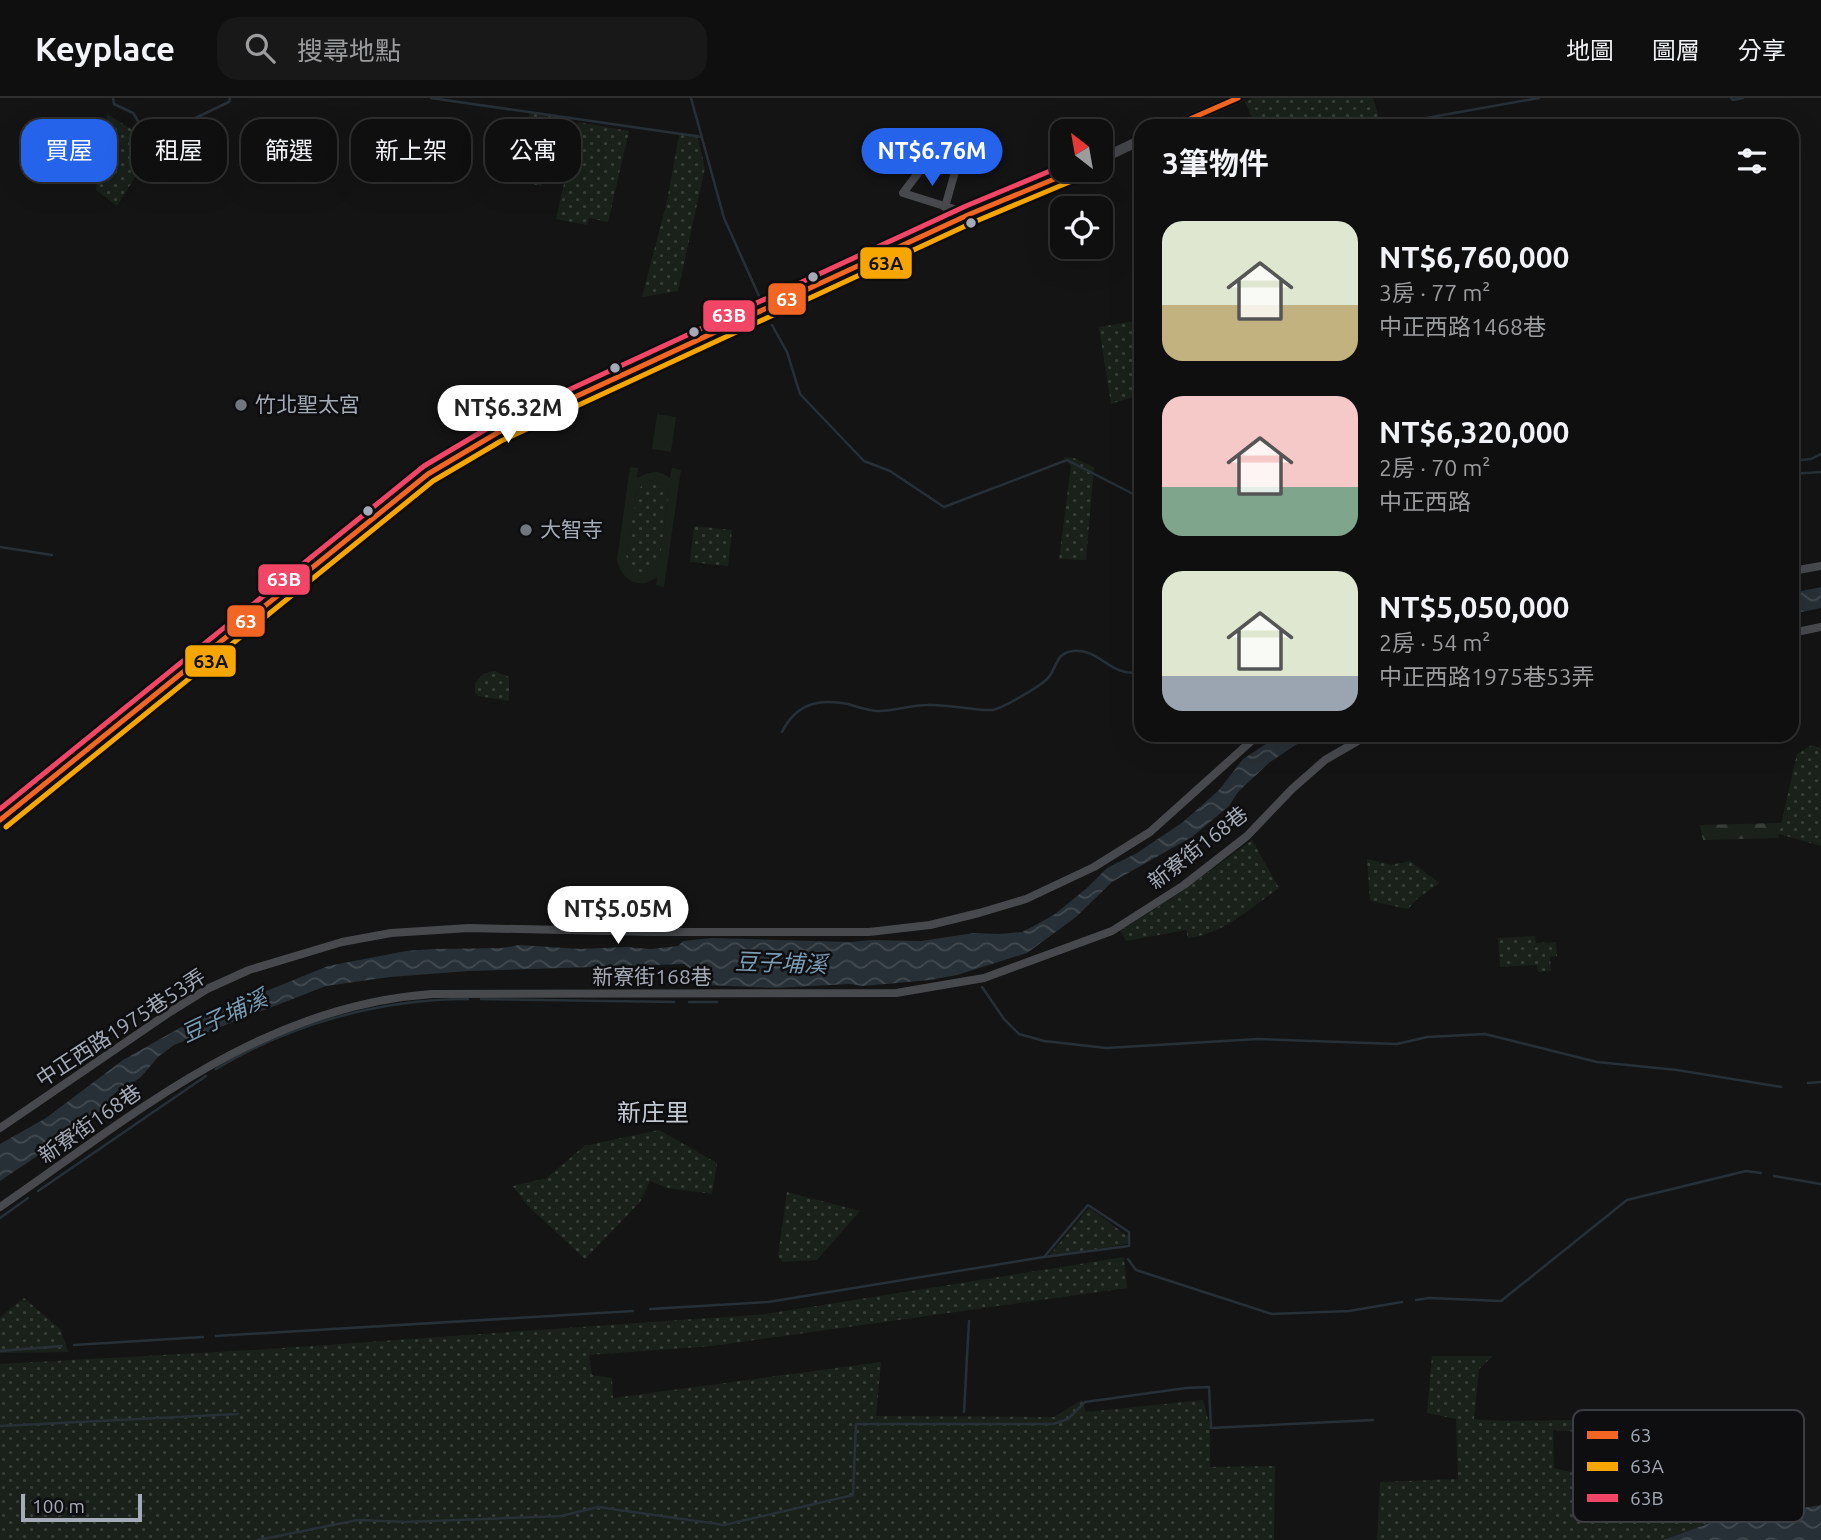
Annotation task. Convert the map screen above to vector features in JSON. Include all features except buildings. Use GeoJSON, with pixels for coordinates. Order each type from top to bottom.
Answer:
{"type":"FeatureCollection","features":[{"type":"Feature","properties":{"kind":"main road"},"geometry":{"type":"LineString","coordinates":[[1190,119],[1238,98]]}},
{"type":"Feature","properties":{"kind":"main road"},"geometry":{"type":"LineString","coordinates":[[1113,153],[1134,143]]}},
{"type":"Feature","properties":{"kind":"main road"},"geometry":{"type":"LineString","coordinates":[[0,820],[428,474],[496,433],[970,214],[1050,181]]}},
{"type":"Feature","properties":{"kind":"street"},"geometry":{"type":"LineString","coordinates":[[938,147],[903,193],[970,214]]}},
{"type":"Feature","properties":{"kind":"street"},"geometry":{"type":"LineString","coordinates":[[945,207],[955,172]]}},
{"type":"Feature","properties":{"kind":"street"},"geometry":{"type":"LineString","coordinates":[[1799,570],[1821,565]]}},
{"type":"Feature","properties":{"kind":"street"},"geometry":{"type":"LineString","coordinates":[[1799,632],[1821,627]]}},
{"type":"Feature","properties":{"kind":"street","name":"中正西路1975巷53弄"},"geometry":{"type":"LineString","coordinates":[[0,1128],[207,989],[249,970],[318,948],[379,935],[429,929],[869,932],[930,925],[979,914],[1027,899],[1094,867],[1150,832],[1250,742]]}},
{"type":"Feature","properties":{"kind":"street","name":"新寮街168巷"},"geometry":{"type":"LineString","coordinates":[[0,1208],[206,1066],[256,1040],[308,1019],[391,997],[432,994],[897,993],[984,978],[1112,931],[1184,885],[1247,836],[1292,789],[1325,760],[1356,742]]}},
{"type":"Feature","properties":{"kind":"green space"},"geometry":{"type":"Polygon","coordinates":[[[1253,98],[1373,98],[1379,119],[1253,119],[1245,102],[1253,98]]]}},
{"type":"Feature","properties":{"kind":"green space"},"geometry":{"type":"Polygon","coordinates":[[[530,111],[557,117],[557,119],[528,119],[530,111]]]}},
{"type":"Feature","properties":{"kind":"green space"},"geometry":{"type":"Polygon","coordinates":[[[117,120],[131,129],[132,182],[117,206],[96,190],[97,182],[117,182],[117,120]]]}},
{"type":"Feature","properties":{"kind":"green space"},"geometry":{"type":"Polygon","coordinates":[[[581,123],[629,131],[608,222],[589,218],[587,225],[556,219],[564,182],[581,182],[581,123]]]}},
{"type":"Feature","properties":{"kind":"green space"},"geometry":{"type":"Polygon","coordinates":[[[697,134],[705,168],[678,291],[642,297],[667,201],[679,135],[697,134]]]}},
{"type":"Feature","properties":{"kind":"green space"},"geometry":{"type":"Polygon","coordinates":[[[523,182],[542,182],[541,186],[523,182]]]}},
{"type":"Feature","properties":{"kind":"green space"},"geometry":{"type":"Polygon","coordinates":[[[1134,321],[1134,396],[1111,404],[1099,327],[1134,321]]]}},
{"type":"Feature","properties":{"kind":"green space"},"geometry":{"type":"Polygon","coordinates":[[[657,414],[676,417],[671,452],[652,449],[657,414]]]}},
{"type":"Feature","properties":{"kind":"green space"},"geometry":{"type":"Polygon","coordinates":[[[1063,457],[1074,458],[1094,467],[1086,560],[1059,559],[1071,466],[1063,457]]]}},
{"type":"Feature","properties":{"kind":"green space"},"geometry":{"type":"Polygon","coordinates":[[[630,467],[638,468],[637,478],[654,472],[670,478],[672,468],[681,470],[664,587],[656,585],[657,577],[644,583],[632,581],[623,573],[617,560],[630,467]],[[651,480],[643,483],[637,492],[626,556],[632,571],[649,572],[660,560],[669,491],[665,485],[651,480]]]}},
{"type":"Feature","properties":{"kind":"green space"},"geometry":{"type":"Polygon","coordinates":[[[651,480],[666,485],[669,491],[660,560],[652,571],[637,573],[632,572],[626,556],[637,492],[643,483],[651,480]]]}},
{"type":"Feature","properties":{"kind":"green space"},"geometry":{"type":"Polygon","coordinates":[[[694,526],[732,530],[728,566],[690,562],[694,526]]]}},
{"type":"Feature","properties":{"kind":"green space"},"geometry":{"type":"Polygon","coordinates":[[[494,671],[509,677],[509,701],[478,696],[475,693],[475,683],[483,674],[494,671]]]}},
{"type":"Feature","properties":{"kind":"green space"},"geometry":{"type":"Polygon","coordinates":[[[1812,745],[1821,748],[1821,846],[1779,834],[1797,754],[1812,745]]]}},
{"type":"Feature","properties":{"kind":"green space"},"geometry":{"type":"Polygon","coordinates":[[[1782,823],[1778,838],[1703,840],[1700,825],[1782,823]]]}},
{"type":"Feature","properties":{"kind":"green space"},"geometry":{"type":"Polygon","coordinates":[[[1252,840],[1279,888],[1213,932],[1188,938],[1186,930],[1126,941],[1120,931],[1181,892],[1252,840]]]}},
{"type":"Feature","properties":{"kind":"green space"},"geometry":{"type":"Polygon","coordinates":[[[1367,859],[1391,865],[1410,861],[1439,883],[1408,909],[1370,901],[1367,859]]]}},
{"type":"Feature","properties":{"kind":"green space"},"geometry":{"type":"Polygon","coordinates":[[[1535,936],[1536,943],[1556,942],[1557,956],[1550,957],[1551,971],[1538,972],[1537,965],[1500,967],[1498,938],[1535,936]]]}},
{"type":"Feature","properties":{"kind":"green space"},"geometry":{"type":"Polygon","coordinates":[[[659,1130],[717,1163],[712,1194],[667,1188],[650,1181],[640,1202],[585,1259],[528,1206],[513,1186],[547,1178],[584,1146],[659,1130]]]}},
{"type":"Feature","properties":{"kind":"green space"},"geometry":{"type":"Polygon","coordinates":[[[787,1192],[860,1211],[817,1260],[783,1262],[778,1256],[787,1192]]]}},
{"type":"Feature","properties":{"kind":"green space"},"geometry":{"type":"Polygon","coordinates":[[[1089,1208],[1129,1237],[1127,1244],[1048,1257],[1089,1208]]]}},
{"type":"Feature","properties":{"kind":"green space"},"geometry":{"type":"Polygon","coordinates":[[[1124,1257],[1127,1288],[712,1346],[589,1355],[592,1375],[612,1378],[613,1398],[881,1362],[876,1416],[1054,1417],[1082,1400],[1086,1412],[1203,1400],[1210,1427],[1210,1467],[1275,1466],[1274,1540],[0,1540],[0,1364],[253,1350],[766,1314],[1124,1257]]]}},
{"type":"Feature","properties":{"kind":"green space"},"geometry":{"type":"Polygon","coordinates":[[[24,1298],[61,1330],[68,1352],[0,1353],[0,1317],[24,1298]]]}},
{"type":"Feature","properties":{"kind":"green space"},"geometry":{"type":"Polygon","coordinates":[[[1432,1356],[1493,1356],[1479,1369],[1474,1419],[1573,1420],[1573,1431],[1553,1430],[1554,1468],[1573,1473],[1573,1522],[1713,1522],[1663,1540],[1377,1540],[1380,1482],[1458,1479],[1456,1419],[1427,1413],[1432,1356]]]}},
{"type":"Feature","properties":{"kind":"water"},"geometry":{"type":"Polygon","coordinates":[[[1821,587],[1821,608],[1799,613],[1799,592],[1821,587]]]}},
{"type":"Feature","properties":{"kind":"water","name":"豆子埔溪"},"geometry":{"type":"Polygon","coordinates":[[[1269,742],[1300,742],[1270,762],[1238,792],[1229,806],[1192,837],[1112,882],[1076,917],[1027,953],[957,975],[863,986],[849,984],[775,988],[704,985],[701,977],[684,964],[469,971],[390,977],[326,986],[174,1045],[158,1057],[140,1078],[114,1094],[94,1118],[0,1181],[0,1144],[46,1118],[123,1060],[192,1021],[328,966],[406,951],[433,949],[502,948],[519,945],[580,949],[651,949],[678,946],[683,941],[712,938],[921,941],[974,933],[1022,932],[1055,914],[1107,868],[1137,853],[1183,822],[1219,790],[1243,759],[1269,742]]]}},
{"type":"Feature","properties":{"kind":"water"},"geometry":{"type":"Polygon","coordinates":[[[1821,1505],[1821,1540],[1663,1540],[1713,1522],[1804,1522],[1804,1508],[1821,1505]]]}},
{"type":"Feature","properties":{"kind":"waterway"},"geometry":{"type":"LineString","coordinates":[[113,98],[114,104],[133,113],[140,124],[166,132],[229,102],[230,98]]}},
{"type":"Feature","properties":{"kind":"waterway"},"geometry":{"type":"LineString","coordinates":[[431,98],[702,137]]}},
{"type":"Feature","properties":{"kind":"waterway"},"geometry":{"type":"LineString","coordinates":[[691,98],[724,218],[759,296]]}},
{"type":"Feature","properties":{"kind":"waterway"},"geometry":{"type":"LineString","coordinates":[[1420,119],[1539,98]]}},
{"type":"Feature","properties":{"kind":"waterway"},"geometry":{"type":"LineString","coordinates":[[1731,98],[1743,98]]}},
{"type":"Feature","properties":{"kind":"waterway"},"geometry":{"type":"LineString","coordinates":[[772,325],[787,352],[800,394],[864,461],[890,471],[944,507],[1067,460],[1134,494]]}},
{"type":"Feature","properties":{"kind":"waterway"},"geometry":{"type":"LineString","coordinates":[[1799,460],[1821,454]]}},
{"type":"Feature","properties":{"kind":"waterway"},"geometry":{"type":"LineString","coordinates":[[1799,474],[1821,472]]}},
{"type":"Feature","properties":{"kind":"waterway"},"geometry":{"type":"LineString","coordinates":[[0,547],[52,555]]}},
{"type":"Feature","properties":{"kind":"waterway"},"geometry":{"type":"LineString","coordinates":[[782,732],[801,709],[827,702],[879,711],[927,705],[995,709],[1042,683],[1067,652],[1082,651],[1121,671],[1134,673]]}},
{"type":"Feature","properties":{"kind":"waterway"},"geometry":{"type":"LineString","coordinates":[[982,987],[1004,1019],[1019,1034],[1044,1041],[1106,1048],[1258,1039],[1397,1044],[1427,1037],[1485,1034],[1597,1062],[1677,1070],[1781,1087]]}},
{"type":"Feature","properties":{"kind":"waterway"},"geometry":{"type":"LineString","coordinates":[[216,1069],[275,1039],[337,1017],[402,1004],[468,999]]}},
{"type":"Feature","properties":{"kind":"waterway"},"geometry":{"type":"LineString","coordinates":[[481,999],[674,1002]]}},
{"type":"Feature","properties":{"kind":"waterway"},"geometry":{"type":"LineString","coordinates":[[689,1002],[717,1002]]}},
{"type":"Feature","properties":{"kind":"waterway"},"geometry":{"type":"LineString","coordinates":[[38,1191],[206,1076]]}},
{"type":"Feature","properties":{"kind":"waterway"},"geometry":{"type":"LineString","coordinates":[[1808,1083],[1821,1082]]}},
{"type":"Feature","properties":{"kind":"waterway"},"geometry":{"type":"LineString","coordinates":[[1416,1300],[1429,1298],[1501,1301],[1627,1200],[1746,1171],[1761,1173]]}},
{"type":"Feature","properties":{"kind":"waterway"},"geometry":{"type":"LineString","coordinates":[[1774,1176],[1821,1184]]}},
{"type":"Feature","properties":{"kind":"waterway"},"geometry":{"type":"LineString","coordinates":[[0,1218],[28,1198]]}},
{"type":"Feature","properties":{"kind":"waterway"},"geometry":{"type":"LineString","coordinates":[[650,1309],[768,1302],[1044,1257],[1129,1246],[1129,1232],[1088,1205],[1044,1257]]}},
{"type":"Feature","properties":{"kind":"waterway"},"geometry":{"type":"LineString","coordinates":[[1128,1259],[1136,1270],[1272,1314],[1349,1311],[1402,1302]]}},
{"type":"Feature","properties":{"kind":"waterway"},"geometry":{"type":"LineString","coordinates":[[216,1336],[633,1311]]}},
{"type":"Feature","properties":{"kind":"waterway"},"geometry":{"type":"LineString","coordinates":[[964,1412],[969,1321]]}},
{"type":"Feature","properties":{"kind":"waterway"},"geometry":{"type":"LineString","coordinates":[[74,1345],[203,1337]]}},
{"type":"Feature","properties":{"kind":"waterway"},"geometry":{"type":"LineString","coordinates":[[0,1351],[62,1346]]}},
{"type":"Feature","properties":{"kind":"waterway"},"geometry":{"type":"LineString","coordinates":[[258,1540],[358,1520],[406,1522],[561,1516],[598,1507],[724,1525],[853,1495],[856,1424],[1053,1424],[1068,1419],[1085,1402],[1186,1388],[1209,1387],[1211,1428],[1373,1420]]}},
{"type":"Feature","properties":{"kind":"waterway"},"geometry":{"type":"LineString","coordinates":[[0,1426],[238,1414]]}},
{"type":"Feature","properties":{"kind":"transit line","name":"63"},"geometry":{"type":"LineString","coordinates":[[1190,119],[1238,98]]}},
{"type":"Feature","properties":{"kind":"transit line","name":"63B"},"geometry":{"type":"LineString","coordinates":[[0,809],[424,466],[493,425],[966,206],[1050,171]]}},
{"type":"Feature","properties":{"kind":"transit line","name":"63"},"geometry":{"type":"LineString","coordinates":[[0,820],[428,474],[497,433],[970,214],[1050,181]]}},
{"type":"Feature","properties":{"kind":"transit line","name":"63A"},"geometry":{"type":"LineString","coordinates":[[6,827],[433,481],[501,441],[974,222],[1069,182]]}},
{"type":"Feature","properties":{"kind":"place","name":"竹北聖太宮"},"geometry":{"type":"Point","coordinates":[241,405]}},
{"type":"Feature","properties":{"kind":"place","name":"大智寺"},"geometry":{"type":"Point","coordinates":[526,530]}},
{"type":"Feature","properties":{"kind":"district","name":"新庄里"},"geometry":{"type":"Point","coordinates":[653,1113]}}]}
